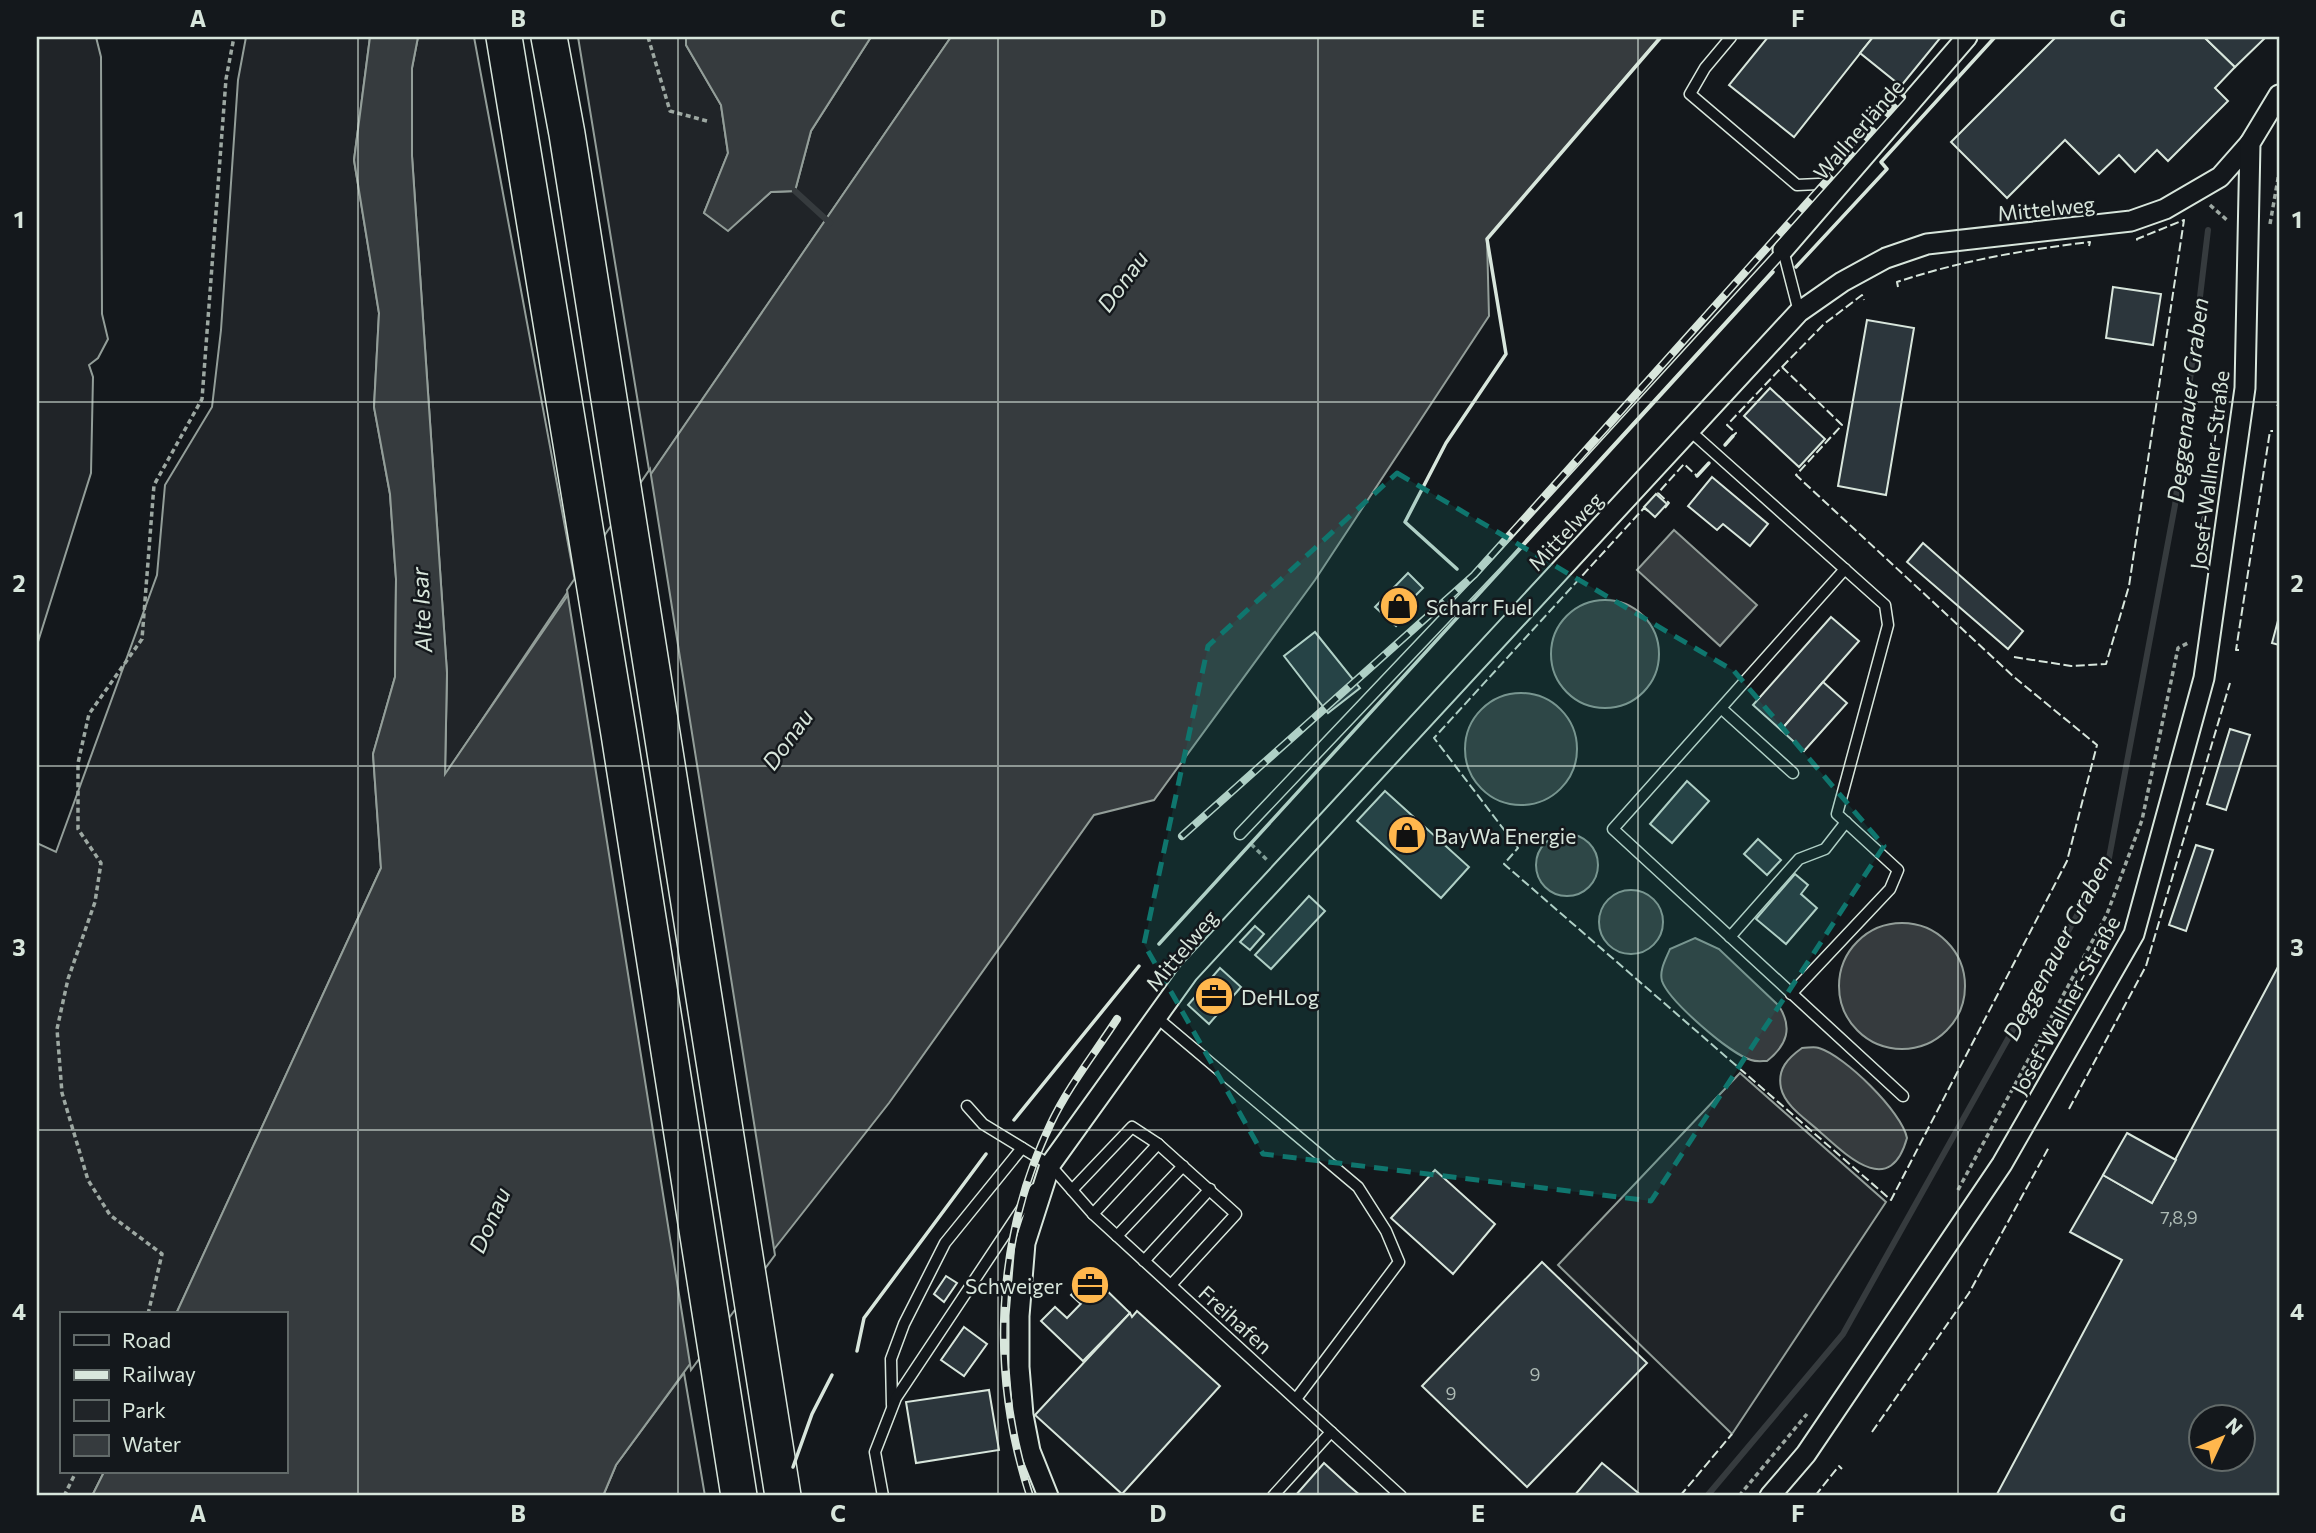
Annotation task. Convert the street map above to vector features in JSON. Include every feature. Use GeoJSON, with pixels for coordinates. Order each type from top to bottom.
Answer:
{"type":"FeatureCollection","features":[{"type":"Feature","properties":{"kind":"highway"},"geometry":{"type":"LineString","coordinates":[[504,37],[619,734],[738,1496]]}},
{"type":"Feature","properties":{"kind":"highway"},"geometry":{"type":"LineString","coordinates":[[549,37],[569,148],[783,1496]]}},
{"type":"Feature","properties":{"kind":"street","name":"Wallnerlände"},"geometry":{"type":"LineString","coordinates":[[1783,250],[1967,37]]}},
{"type":"Feature","properties":{"kind":"street","name":"Josef-Wallner-Straße"},"geometry":{"type":"LineString","coordinates":[[1770,1496],[1806,1454],[2003,1164],[2134,934],[2204,678],[2245,388],[2250,144],[2279,95]]}},
{"type":"Feature","properties":{"kind":"street","name":"Mittelweg"},"geometry":{"type":"LineString","coordinates":[[1048,1496],[1030,1451],[1023,1415],[1019,1316],[1025,1243],[1050,1165],[1188,973],[1799,312],[1842,282],[1886,258],[1927,244],[2130,221],[2197,193],[2220,177],[2250,144]]}},
{"type":"Feature","properties":{"kind":"lane"},"geometry":{"type":"LineString","coordinates":[[1731,37],[1704,68],[1690,94],[1797,185],[1843,183]]}},
{"type":"Feature","properties":{"kind":"lane"},"geometry":{"type":"LineString","coordinates":[[1783,250],[1799,312]]}},
{"type":"Feature","properties":{"kind":"lane"},"geometry":{"type":"LineString","coordinates":[[1240,834],[1488,572],[1783,250]]}},
{"type":"Feature","properties":{"kind":"lane"},"geometry":{"type":"LineString","coordinates":[[1689,430],[1885,606],[1888,625],[1836,814],[1898,870],[1890,889],[1791,994]]}},
{"type":"Feature","properties":{"kind":"lane"},"geometry":{"type":"LineString","coordinates":[[1845,569],[1614,829],[1903,1096]]}},
{"type":"Feature","properties":{"kind":"lane"},"geometry":{"type":"LineString","coordinates":[[1722,709],[1793,773]]}},
{"type":"Feature","properties":{"kind":"lane"},"geometry":{"type":"LineString","coordinates":[[1730,937],[1799,859],[1825,849],[1846,822]]}},
{"type":"Feature","properties":{"kind":"lane"},"geometry":{"type":"LineString","coordinates":[[1155,1017],[1358,1187],[1386,1231],[1399,1262],[1296,1399]]}},
{"type":"Feature","properties":{"kind":"lane","name":"Freihafen"},"geometry":{"type":"LineString","coordinates":[[967,1106],[983,1124],[1050,1165],[1116,1236],[1401,1496]]}},
{"type":"Feature","properties":{"kind":"lane"},"geometry":{"type":"LineString","coordinates":[[1072,1190],[1132,1127],[1158,1143],[1210,1189],[1236,1214],[1171,1285]]}},
{"type":"Feature","properties":{"kind":"lane"},"geometry":{"type":"LineString","coordinates":[[1093,1214],[1158,1143]]}},
{"type":"Feature","properties":{"kind":"lane"},"geometry":{"type":"LineString","coordinates":[[892,1407],[891,1359],[904,1324],[945,1243],[1022,1148]]}},
{"type":"Feature","properties":{"kind":"lane"},"geometry":{"type":"LineString","coordinates":[[883,1496],[876,1451],[892,1407],[1050,1165]]}},
{"type":"Feature","properties":{"kind":"lane"},"geometry":{"type":"LineString","coordinates":[[1116,1236],[1183,1166]]}},
{"type":"Feature","properties":{"kind":"lane"},"geometry":{"type":"LineString","coordinates":[[1144,1261],[1210,1189]]}},
{"type":"Feature","properties":{"kind":"lane"},"geometry":{"type":"LineString","coordinates":[[1273,1496],[1331,1432]]}},
{"type":"Feature","properties":{"kind":"path"},"geometry":{"type":"LineString","coordinates":[[148,1312],[162,1254],[110,1215],[88,1180],[62,1093],[57,1029],[68,979],[95,902],[101,863],[78,829],[78,763],[89,713],[142,639],[154,485],[202,399],[226,79],[234,37]]}},
{"type":"Feature","properties":{"kind":"path"},"geometry":{"type":"LineString","coordinates":[[648,37],[670,111],[707,121]]}},
{"type":"Feature","properties":{"kind":"path"},"geometry":{"type":"LineString","coordinates":[[2197,193],[2224,214],[2231,225]]}},
{"type":"Feature","properties":{"kind":"path"},"geometry":{"type":"LineString","coordinates":[[2201,541],[2218,402],[2225,388]]}},
{"type":"Feature","properties":{"kind":"path"},"geometry":{"type":"LineString","coordinates":[[1953,1199],[2107,914],[2142,820],[2179,648],[2211,630]]}},
{"type":"Feature","properties":{"kind":"path"},"geometry":{"type":"LineString","coordinates":[[1240,834],[1280,872]]}},
{"type":"Feature","properties":{"kind":"path"},"geometry":{"type":"LineString","coordinates":[[1740,1496],[1815,1404]]}},
{"type":"Feature","properties":{"kind":"path"},"geometry":{"type":"LineString","coordinates":[[64,1496],[75,1474]]}},
{"type":"Feature","properties":{"kind":"highlighted area"},"geometry":{"type":"Polygon","coordinates":[[[1397,473],[1734,671],[1884,846],[1651,1201],[1263,1154],[1144,944],[1208,646],[1397,473]]]}},
{"type":"Feature","properties":{"kind":"green space"},"geometry":{"type":"Polygon","coordinates":[[[37,37],[96,37],[101,57],[102,314],[108,339],[98,358],[89,365],[93,377],[91,473],[37,645],[37,37]]]}},
{"type":"Feature","properties":{"kind":"green space"},"geometry":{"type":"Polygon","coordinates":[[[246,37],[370,37],[354,160],[379,313],[374,407],[390,494],[396,579],[395,677],[373,754],[381,868],[177,1312],[60,1312],[60,1474],[103,1474],[92,1496],[37,1496],[37,843],[56,852],[157,575],[165,485],[212,407],[221,330],[238,80],[246,37]]]}},
{"type":"Feature","properties":{"kind":"green space"},"geometry":{"type":"Polygon","coordinates":[[[418,37],[474,37],[575,581],[445,775],[447,673],[412,156],[412,68],[418,37]]]}},
{"type":"Feature","properties":{"kind":"green space"},"geometry":{"type":"Polygon","coordinates":[[[578,37],[686,37],[686,45],[721,105],[728,153],[704,213],[728,230],[771,192],[795,191],[811,131],[871,37],[951,37],[650,476],[578,37]]]}},
{"type":"Feature","properties":{"kind":"green space"},"geometry":{"type":"Polygon","coordinates":[[[1740,1073],[1886,1202],[1732,1434],[1558,1265],[1740,1073]]]}},
{"type":"Feature","properties":{"kind":"green space"},"geometry":{"type":"Polygon","coordinates":[[[684,1373],[705,1496],[603,1496],[616,1465],[684,1373]]]}},
{"type":"Feature","properties":{"kind":"water"},"geometry":{"type":"Polygon","coordinates":[[[370,37],[418,37],[412,68],[412,156],[447,673],[445,774],[951,37],[1660,37],[1487,239],[1489,316],[1315,580],[1154,800],[1094,815],[889,1103],[775,1248],[616,1465],[603,1496],[92,1496],[103,1474],[287,1474],[287,1312],[177,1312],[381,868],[373,754],[395,677],[396,579],[390,494],[374,407],[379,313],[354,160],[370,37]]]}},
{"type":"Feature","properties":{"kind":"water"},"geometry":{"type":"Polygon","coordinates":[[[686,37],[871,37],[811,131],[795,191],[771,192],[728,231],[704,213],[728,153],[721,105],[686,45],[686,37]]]}},
{"type":"Feature","properties":{"kind":"water"},"geometry":{"type":"Polygon","coordinates":[[[1674,530],[1757,605],[1720,646],[1637,570],[1674,530]]]}},
{"type":"Feature","properties":{"kind":"water"},"geometry":{"type":"Polygon","coordinates":[[[1605,600],[1626,604],[1643,616],[1655,633],[1659,654],[1655,675],[1643,692],[1626,704],[1605,708],[1584,704],[1567,692],[1555,675],[1551,654],[1555,633],[1567,616],[1584,604],[1605,600]]]}},
{"type":"Feature","properties":{"kind":"water"},"geometry":{"type":"Polygon","coordinates":[[[1521,693],[1542,697],[1561,709],[1573,728],[1577,749],[1573,770],[1561,789],[1542,801],[1521,805],[1500,801],[1481,789],[1469,770],[1465,749],[1469,728],[1481,709],[1500,697],[1521,693]]]}},
{"type":"Feature","properties":{"kind":"water"},"geometry":{"type":"Polygon","coordinates":[[[1567,834],[1589,843],[1598,865],[1589,887],[1567,896],[1545,887],[1536,865],[1545,843],[1567,834]]]}},
{"type":"Feature","properties":{"kind":"water"},"geometry":{"type":"Polygon","coordinates":[[[1631,890],[1649,896],[1657,904],[1663,922],[1657,940],[1649,948],[1631,954],[1613,948],[1605,940],[1599,922],[1605,904],[1613,896],[1631,890]]]}},
{"type":"Feature","properties":{"kind":"water"},"geometry":{"type":"Polygon","coordinates":[[[1902,923],[1926,928],[1946,942],[1960,962],[1965,986],[1960,1010],[1946,1030],[1926,1044],[1902,1049],[1878,1044],[1858,1030],[1844,1010],[1839,986],[1844,962],[1858,942],[1878,928],[1902,923]]]}},
{"type":"Feature","properties":{"kind":"water"},"geometry":{"type":"Polygon","coordinates":[[[1695,938],[1719,949],[1779,1006],[1786,1022],[1786,1036],[1779,1049],[1767,1061],[1751,1060],[1729,1048],[1688,1013],[1667,990],[1661,973],[1670,949],[1695,938]]]}},
{"type":"Feature","properties":{"kind":"water"},"geometry":{"type":"Polygon","coordinates":[[[1802,1048],[1819,1048],[1843,1062],[1871,1086],[1895,1114],[1907,1138],[1899,1156],[1890,1166],[1879,1169],[1867,1167],[1855,1160],[1802,1117],[1787,1101],[1781,1088],[1782,1070],[1788,1060],[1802,1048]]]}},
{"type":"Feature","properties":{"kind":"pier"},"geometry":{"type":"Polygon","coordinates":[[[650,469],[775,1255],[691,1370],[567,590],[650,469]]]}},
{"type":"Feature","properties":{"kind":"building"},"geometry":{"type":"Polygon","coordinates":[[[1768,37],[1873,37],[1794,137],[1729,85],[1768,37]]]}},
{"type":"Feature","properties":{"kind":"building"},"geometry":{"type":"Polygon","coordinates":[[[1873,37],[1941,37],[1901,86],[1860,53],[1873,37]]]}},
{"type":"Feature","properties":{"kind":"building"},"geometry":{"type":"Polygon","coordinates":[[[2056,37],[2204,37],[2235,67],[2215,88],[2228,101],[2168,161],[2157,150],[2135,172],[2119,155],[2099,174],[2065,140],[2007,198],[1951,142],[2056,37]]]}},
{"type":"Feature","properties":{"kind":"building"},"geometry":{"type":"Polygon","coordinates":[[[2204,37],[2266,37],[2235,67],[2204,37]]]}},
{"type":"Feature","properties":{"kind":"building"},"geometry":{"type":"Polygon","coordinates":[[[2113,287],[2161,294],[2153,345],[2106,338],[2113,287]]]}},
{"type":"Feature","properties":{"kind":"building"},"geometry":{"type":"Polygon","coordinates":[[[1867,320],[1914,328],[1886,495],[1838,486],[1867,320]]]}},
{"type":"Feature","properties":{"kind":"building"},"geometry":{"type":"Polygon","coordinates":[[[1770,388],[1825,439],[1799,467],[1744,416],[1770,388]]]}},
{"type":"Feature","properties":{"kind":"building"},"geometry":{"type":"Polygon","coordinates":[[[1712,477],[1768,524],[1750,546],[1723,524],[1717,530],[1688,506],[1712,477]]]}},
{"type":"Feature","properties":{"kind":"building"},"geometry":{"type":"Polygon","coordinates":[[[1656,494],[1667,504],[1655,517],[1644,507],[1656,494]]]}},
{"type":"Feature","properties":{"kind":"building"},"geometry":{"type":"Polygon","coordinates":[[[1923,543],[2023,631],[2008,649],[1907,562],[1923,543]]]}},
{"type":"Feature","properties":{"kind":"building"},"geometry":{"type":"Polygon","coordinates":[[[1408,573],[1423,588],[1411,600],[1414,607],[1396,626],[1375,607],[1408,573]]]}},
{"type":"Feature","properties":{"kind":"building"},"geometry":{"type":"Polygon","coordinates":[[[1831,617],[1859,641],[1781,730],[1753,705],[1831,617]]]}},
{"type":"Feature","properties":{"kind":"building"},"geometry":{"type":"Polygon","coordinates":[[[2279,617],[2279,645],[2272,643],[2279,617]]]}},
{"type":"Feature","properties":{"kind":"building"},"geometry":{"type":"Polygon","coordinates":[[[1315,632],[1360,688],[1328,713],[1284,656],[1315,632]]]}},
{"type":"Feature","properties":{"kind":"building"},"geometry":{"type":"Polygon","coordinates":[[[1823,682],[1847,703],[1804,751],[1781,730],[1823,682]]]}},
{"type":"Feature","properties":{"kind":"building"},"geometry":{"type":"Polygon","coordinates":[[[2230,729],[2250,735],[2226,810],[2207,804],[2230,729]]]}},
{"type":"Feature","properties":{"kind":"building"},"geometry":{"type":"Polygon","coordinates":[[[1687,781],[1709,801],[1672,843],[1650,824],[1687,781]]]}},
{"type":"Feature","properties":{"kind":"building"},"geometry":{"type":"Polygon","coordinates":[[[1385,791],[1469,867],[1441,898],[1357,821],[1385,791]]]}},
{"type":"Feature","properties":{"kind":"building"},"geometry":{"type":"Polygon","coordinates":[[[1758,839],[1781,860],[1767,875],[1744,854],[1758,839]]]}},
{"type":"Feature","properties":{"kind":"building"},"geometry":{"type":"Polygon","coordinates":[[[2196,845],[2213,850],[2186,931],[2169,925],[2196,845]]]}},
{"type":"Feature","properties":{"kind":"building"},"geometry":{"type":"Polygon","coordinates":[[[1795,874],[1808,885],[1801,894],[1817,908],[1786,944],[1756,919],[1795,874]]]}},
{"type":"Feature","properties":{"kind":"building"},"geometry":{"type":"Polygon","coordinates":[[[1309,896],[1325,911],[1271,969],[1255,955],[1309,896]]]}},
{"type":"Feature","properties":{"kind":"building"},"geometry":{"type":"Polygon","coordinates":[[[1255,926],[1264,934],[1250,950],[1240,942],[1255,926]]]}},
{"type":"Feature","properties":{"kind":"building"},"geometry":{"type":"Polygon","coordinates":[[[2279,965],[2279,1496],[1996,1496],[2122,1260],[2070,1232],[2103,1175],[2152,1203],[2279,965]]]}},
{"type":"Feature","properties":{"kind":"building","name":"DeHLog"},"geometry":{"type":"Polygon","coordinates":[[[1220,968],[1241,987],[1209,1024],[1188,1005],[1220,968]]]}},
{"type":"Feature","properties":{"kind":"building"},"geometry":{"type":"Polygon","coordinates":[[[2127,1133],[2176,1160],[2152,1203],[2103,1175],[2127,1133]]]}},
{"type":"Feature","properties":{"kind":"building"},"geometry":{"type":"Polygon","coordinates":[[[1435,1170],[1495,1224],[1453,1274],[1391,1218],[1435,1170]]]}},
{"type":"Feature","properties":{"kind":"building"},"geometry":{"type":"Polygon","coordinates":[[[1542,1262],[1647,1363],[1527,1487],[1422,1386],[1542,1262]]]}},
{"type":"Feature","properties":{"kind":"building"},"geometry":{"type":"Polygon","coordinates":[[[946,1276],[957,1283],[944,1302],[934,1294],[946,1276]]]}},
{"type":"Feature","properties":{"kind":"building"},"geometry":{"type":"Polygon","coordinates":[[[1089,1277],[1098,1286],[1081,1304],[1071,1295],[1089,1277]]]}},
{"type":"Feature","properties":{"kind":"building"},"geometry":{"type":"Polygon","coordinates":[[[1100,1284],[1130,1313],[1083,1361],[1041,1321],[1055,1307],[1067,1318],[1100,1284]]]}},
{"type":"Feature","properties":{"kind":"building"},"geometry":{"type":"Polygon","coordinates":[[[1137,1311],[1220,1386],[1122,1494],[1035,1415],[1130,1313],[1132,1317],[1137,1311]]]}},
{"type":"Feature","properties":{"kind":"building"},"geometry":{"type":"Polygon","coordinates":[[[964,1327],[987,1344],[964,1376],[941,1360],[964,1327]]]}},
{"type":"Feature","properties":{"kind":"building"},"geometry":{"type":"Polygon","coordinates":[[[989,1390],[999,1450],[916,1463],[906,1402],[989,1390]]]}},
{"type":"Feature","properties":{"kind":"building"},"geometry":{"type":"Polygon","coordinates":[[[1324,1463],[1348,1485],[1361,1496],[1295,1496],[1324,1463]]]}},
{"type":"Feature","properties":{"kind":"building"},"geometry":{"type":"Polygon","coordinates":[[[1602,1463],[1642,1496],[1574,1496],[1602,1463]]]}},
{"type":"Feature","properties":{"kind":"waterway"},"geometry":{"type":"LineString","coordinates":[[795,191],[830,223]]}},
{"type":"Feature","properties":{"kind":"waterway","name":"Deggenauer Graben"},"geometry":{"type":"LineString","coordinates":[[1707,1496],[1843,1334],[2109,858],[2175,505],[2208,230]]}},
{"type":"Feature","properties":{"kind":"railway"},"geometry":{"type":"LineString","coordinates":[[1182,836],[1474,575],[1902,97]]}},
{"type":"Feature","properties":{"kind":"railway"},"geometry":{"type":"LineString","coordinates":[[1030,1496],[1017,1450],[1004,1355],[1004,1308],[1009,1260],[1018,1213],[1032,1168],[1051,1123],[1117,1019]]}},
{"type":"Feature","properties":{"kind":"fence"},"geometry":{"type":"LineString","coordinates":[[2014,657],[2071,666],[2106,664],[2129,586],[2184,220],[2137,239],[2137,243]]}},
{"type":"Feature","properties":{"kind":"fence"},"geometry":{"type":"LineString","coordinates":[[1898,287],[1897,282],[1968,262],[2090,242],[2089,246]]}},
{"type":"Feature","properties":{"kind":"fence"},"geometry":{"type":"LineString","coordinates":[[1782,367],[1824,324],[1862,295],[1864,300]]}},
{"type":"Feature","properties":{"kind":"fence"},"geometry":{"type":"LineString","coordinates":[[1648,511],[1644,508],[1434,738],[1518,848],[1504,864],[1891,1200],[2067,861],[2097,745],[2014,677],[1796,475],[1842,425],[1782,367],[1727,425],[1736,433],[1733,436]]}},
{"type":"Feature","properties":{"kind":"fence"},"geometry":{"type":"LineString","coordinates":[[2239,650],[2236,650],[2270,431],[2273,431]]}},
{"type":"Feature","properties":{"kind":"fence"},"geometry":{"type":"LineString","coordinates":[[1665,508],[1669,503],[1658,493],[1684,464],[1697,476]]}},
{"type":"Feature","properties":{"kind":"fence"},"geometry":{"type":"LineString","coordinates":[[2069,1109],[2146,966],[2230,683]]}},
{"type":"Feature","properties":{"kind":"fence"},"geometry":{"type":"LineString","coordinates":[[1872,1432],[1969,1293],[2049,1147]]}},
{"type":"Feature","properties":{"kind":"fence"},"geometry":{"type":"LineString","coordinates":[[1680,1496],[1732,1434]]}},
{"type":"Feature","properties":{"kind":"fence"},"geometry":{"type":"LineString","coordinates":[[1815,1496],[1839,1466],[1842,1469]]}},
{"type":"Feature","properties":{"kind":"wall"},"geometry":{"type":"LineString","coordinates":[[1457,569],[1405,522],[1446,443],[1506,354],[1487,239],[1661,37]]}},
{"type":"Feature","properties":{"kind":"wall"},"geometry":{"type":"LineString","coordinates":[[1796,267],[1887,169],[1881,162],[1995,37]]}},
{"type":"Feature","properties":{"kind":"wall"},"geometry":{"type":"LineString","coordinates":[[1159,944],[1773,272]]}},
{"type":"Feature","properties":{"kind":"wall"},"geometry":{"type":"LineString","coordinates":[[1725,445],[1733,436]]}},
{"type":"Feature","properties":{"kind":"wall"},"geometry":{"type":"LineString","coordinates":[[1697,476],[1709,463]]}},
{"type":"Feature","properties":{"kind":"wall"},"geometry":{"type":"LineString","coordinates":[[1014,1120],[1139,966]]}},
{"type":"Feature","properties":{"kind":"wall"},"geometry":{"type":"LineString","coordinates":[[857,1351],[864,1318],[986,1154]]}},
{"type":"Feature","properties":{"kind":"wall"},"geometry":{"type":"LineString","coordinates":[[793,1467],[812,1414],[832,1375]]}},
{"type":"Feature","properties":{"kind":"place","name":"Scharr Fuel"},"geometry":{"type":"Point","coordinates":[1399,606]}},
{"type":"Feature","properties":{"kind":"place","name":"BayWa Energie"},"geometry":{"type":"Point","coordinates":[1407,835]}},
{"type":"Feature","properties":{"kind":"place","name":"DeHLog"},"geometry":{"type":"Point","coordinates":[1214,996]}},
{"type":"Feature","properties":{"kind":"place","name":"Schweiger"},"geometry":{"type":"Point","coordinates":[1090,1285]}},
{"type":"Feature","properties":{"kind":"water label","name":"Donau"},"geometry":{"type":"Point","coordinates":[1122,281]}},
{"type":"Feature","properties":{"kind":"water label","name":"Alte Isar"},"geometry":{"type":"Point","coordinates":[421,610]}},
{"type":"Feature","properties":{"kind":"water label","name":"Donau"},"geometry":{"type":"Point","coordinates":[787,739]}},
{"type":"Feature","properties":{"kind":"water label","name":"Donau"},"geometry":{"type":"Point","coordinates":[489,1220]}}]}
